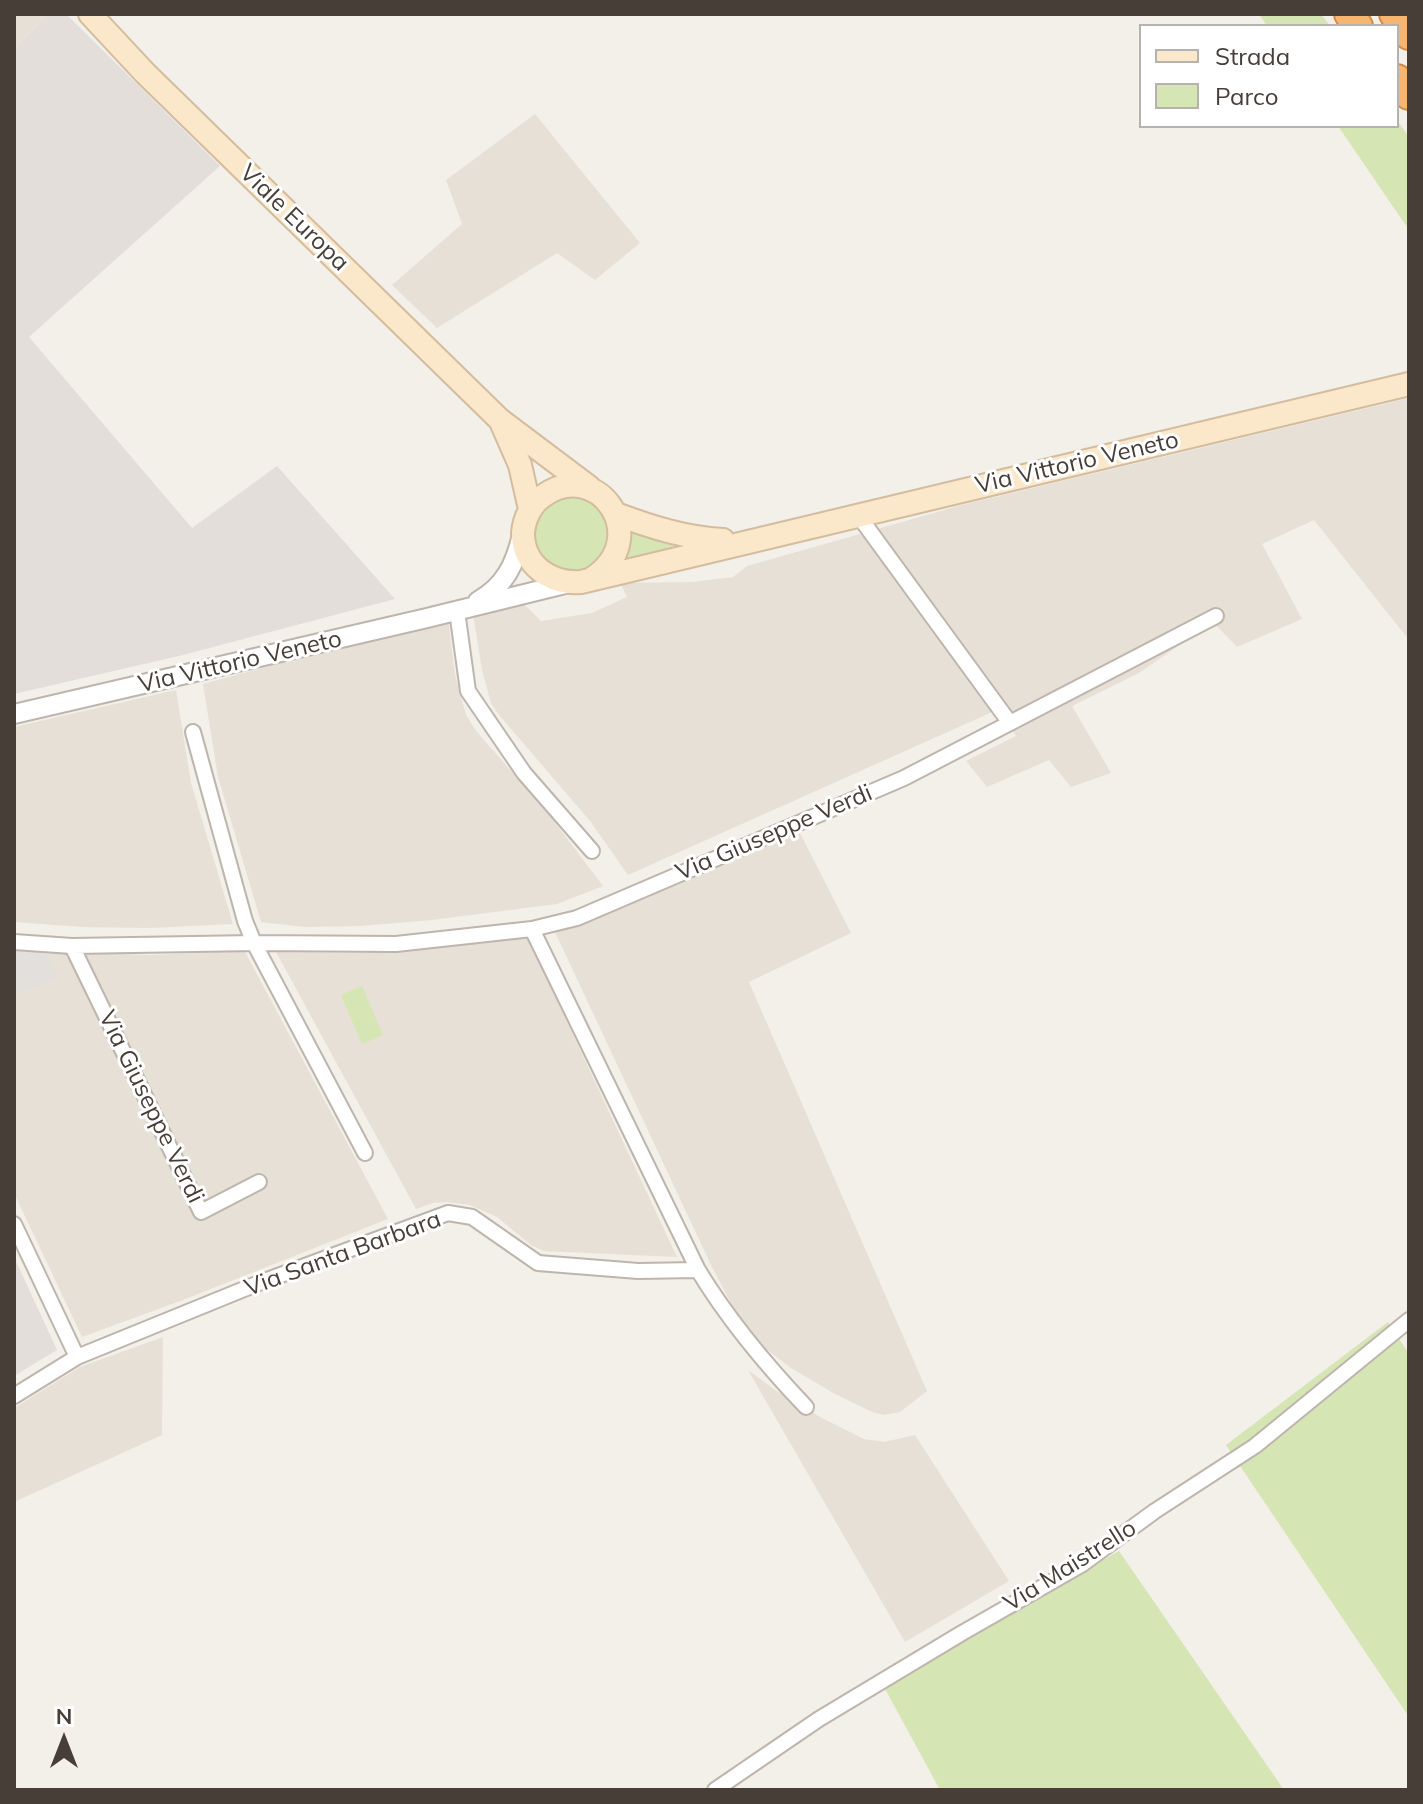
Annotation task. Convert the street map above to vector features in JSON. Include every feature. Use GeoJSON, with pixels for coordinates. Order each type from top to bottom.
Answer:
{"type":"FeatureCollection","features":[{"type":"Feature","properties":{"kind":"highway"},"geometry":{"type":"LineString","coordinates":[[1394,14],[1409,35]]}},
{"type":"Feature","properties":{"kind":"main road","name":"Viale Europa"},"geometry":{"type":"LineString","coordinates":[[90,14],[145,73],[500,420],[593,491]]}},
{"type":"Feature","properties":{"kind":"main road","name":"Via Vittorio Veneto"},"geometry":{"type":"LineString","coordinates":[[569,583],[1409,384]]}},
{"type":"Feature","properties":{"kind":"main road","name":"Viale Europa"},"geometry":{"type":"LineString","coordinates":[[500,420],[520,465],[530,509]]}},
{"type":"Feature","properties":{"kind":"main road"},"geometry":{"type":"LineString","coordinates":[[530,509],[552,490],[579,486],[593,491]]}},
{"type":"Feature","properties":{"kind":"main road","name":"Via Vittorio Veneto"},"geometry":{"type":"LineString","coordinates":[[593,491],[616,514],[656,529],[698,539],[744,541]]}},
{"type":"Feature","properties":{"kind":"main road","name":"Via Vittorio Veneto"},"geometry":{"type":"LineString","coordinates":[[523,533],[530,509]]}},
{"type":"Feature","properties":{"kind":"main road"},"geometry":{"type":"LineString","coordinates":[[593,578],[612,562],[618,551],[620,526],[616,514]]}},
{"type":"Feature","properties":{"kind":"main road"},"geometry":{"type":"LineString","coordinates":[[523,533],[531,561],[555,580],[569,583]]}},
{"type":"Feature","properties":{"kind":"street"},"geometry":{"type":"LineString","coordinates":[[858,515],[1010,723]]}},
{"type":"Feature","properties":{"kind":"street","name":"Via Vittorio Veneto"},"geometry":{"type":"LineString","coordinates":[[461,610],[487,596],[506,578],[516,560],[523,533]]}},
{"type":"Feature","properties":{"kind":"street","name":"Via Vittorio Veneto"},"geometry":{"type":"LineString","coordinates":[[14,714],[569,583]]}},
{"type":"Feature","properties":{"kind":"street"},"geometry":{"type":"LineString","coordinates":[[461,610],[468,691],[524,773],[592,851]]}},
{"type":"Feature","properties":{"kind":"street","name":"Via Giuseppe Verdi"},"geometry":{"type":"LineString","coordinates":[[14,942],[72,946],[396,944],[532,929],[577,918],[875,790],[1216,616]]}},
{"type":"Feature","properties":{"kind":"street"},"geometry":{"type":"LineString","coordinates":[[193,732],[245,921],[365,1153]]}},
{"type":"Feature","properties":{"kind":"street"},"geometry":{"type":"LineString","coordinates":[[532,929],[698,1270],[724,1312],[766,1366],[806,1407]]}},
{"type":"Feature","properties":{"kind":"street","name":"Via Giuseppe Verdi"},"geometry":{"type":"LineString","coordinates":[[72,946],[201,1212],[259,1182]]}},
{"type":"Feature","properties":{"kind":"street","name":"Via Santa Barbara"},"geometry":{"type":"LineString","coordinates":[[14,1396],[77,1357],[259,1283],[448,1213],[472,1217],[538,1263],[638,1271],[698,1270]]}},
{"type":"Feature","properties":{"kind":"street"},"geometry":{"type":"LineString","coordinates":[[14,1224],[77,1357]]}},
{"type":"Feature","properties":{"kind":"street","name":"Via Maistrello"},"geometry":{"type":"LineString","coordinates":[[715,1790],[819,1719],[1081,1565],[1155,1511],[1255,1446],[1409,1320]]}},
{"type":"Feature","properties":{"kind":"shaded area"},"geometry":{"type":"Polygon","coordinates":[[[14,14],[47,14],[14,50],[14,14]]]}},
{"type":"Feature","properties":{"kind":"shaded area"},"geometry":{"type":"Polygon","coordinates":[[[47,14],[66,14],[220,166],[29,337],[192,528],[277,466],[395,599],[183,655],[14,694],[14,50],[47,14]]]}},
{"type":"Feature","properties":{"kind":"shaded area"},"geometry":{"type":"Polygon","coordinates":[[[535,114],[640,243],[595,280],[557,253],[437,328],[392,285],[462,224],[446,180],[535,114]]]}},
{"type":"Feature","properties":{"kind":"shaded area"},"geometry":{"type":"Polygon","coordinates":[[[1409,398],[1409,640],[1314,520],[1262,544],[1302,619],[1237,647],[1213,622],[1139,673],[1072,706],[1111,773],[1071,787],[1049,760],[987,787],[966,761],[1016,736],[999,709],[628,875],[590,821],[491,703],[473,614],[523,603],[541,621],[592,613],[627,597],[620,583],[693,582],[733,577],[747,566],[962,505],[1409,398]]]}},
{"type":"Feature","properties":{"kind":"shaded area"},"geometry":{"type":"Polygon","coordinates":[[[448,618],[455,675],[466,715],[476,731],[543,807],[603,886],[557,904],[432,920],[304,927],[261,922],[218,777],[203,684],[448,618]]]}},
{"type":"Feature","properties":{"kind":"shaded area"},"geometry":{"type":"Polygon","coordinates":[[[176,690],[191,783],[233,924],[150,928],[14,922],[14,727],[176,690]]]}},
{"type":"Feature","properties":{"kind":"shaded area"},"geometry":{"type":"Polygon","coordinates":[[[800,833],[851,933],[749,982],[927,1391],[900,1412],[883,1415],[835,1394],[791,1368],[766,1349],[736,1313],[555,932],[589,922],[800,833]]]}},
{"type":"Feature","properties":{"kind":"shaded area"},"geometry":{"type":"Polygon","coordinates":[[[527,936],[677,1257],[544,1251],[531,1245],[497,1217],[470,1205],[433,1203],[416,1209],[276,952],[361,953],[527,936]]]}},
{"type":"Feature","properties":{"kind":"shaded area"},"geometry":{"type":"Polygon","coordinates":[[[14,950],[150,955],[244,950],[388,1219],[82,1337],[14,1193],[14,950]]]}},
{"type":"Feature","properties":{"kind":"shaded area"},"geometry":{"type":"Polygon","coordinates":[[[14,952],[45,953],[57,978],[14,995],[14,952]]]}},
{"type":"Feature","properties":{"kind":"shaded area"},"geometry":{"type":"Polygon","coordinates":[[[14,1257],[57,1350],[14,1376],[14,1257]]]}},
{"type":"Feature","properties":{"kind":"shaded area"},"geometry":{"type":"Polygon","coordinates":[[[163,1337],[162,1435],[14,1502],[14,1408],[80,1367],[163,1337]]]}},
{"type":"Feature","properties":{"kind":"shaded area"},"geometry":{"type":"Polygon","coordinates":[[[748,1370],[822,1418],[864,1439],[884,1442],[915,1435],[1009,1581],[905,1642],[748,1370]]]}},
{"type":"Feature","properties":{"kind":"green space"},"geometry":{"type":"Polygon","coordinates":[[[1259,14],[1321,14],[1328,24],[1266,24],[1259,14]]]}},
{"type":"Feature","properties":{"kind":"green space"},"geometry":{"type":"Polygon","coordinates":[[[1399,123],[1409,137],[1409,230],[1339,128],[1399,128],[1399,123]]]}},
{"type":"Feature","properties":{"kind":"green space"},"geometry":{"type":"Polygon","coordinates":[[[572,496],[587,499],[599,507],[607,519],[610,534],[607,549],[599,561],[587,569],[572,572],[557,569],[545,561],[537,549],[534,534],[537,519],[545,507],[557,499],[572,496]]]}},
{"type":"Feature","properties":{"kind":"green space"},"geometry":{"type":"Polygon","coordinates":[[[634,530],[660,542],[689,550],[622,567],[634,530]]]}},
{"type":"Feature","properties":{"kind":"green space"},"geometry":{"type":"Polygon","coordinates":[[[362,986],[383,1035],[362,1044],[341,995],[362,986]]]}},
{"type":"Feature","properties":{"kind":"green space"},"geometry":{"type":"Polygon","coordinates":[[[1388,1322],[1409,1354],[1409,1717],[1226,1445],[1388,1322]]]}},
{"type":"Feature","properties":{"kind":"green space"},"geometry":{"type":"Polygon","coordinates":[[[1119,1551],[1284,1790],[940,1790],[884,1687],[1119,1551]]]}}]}
